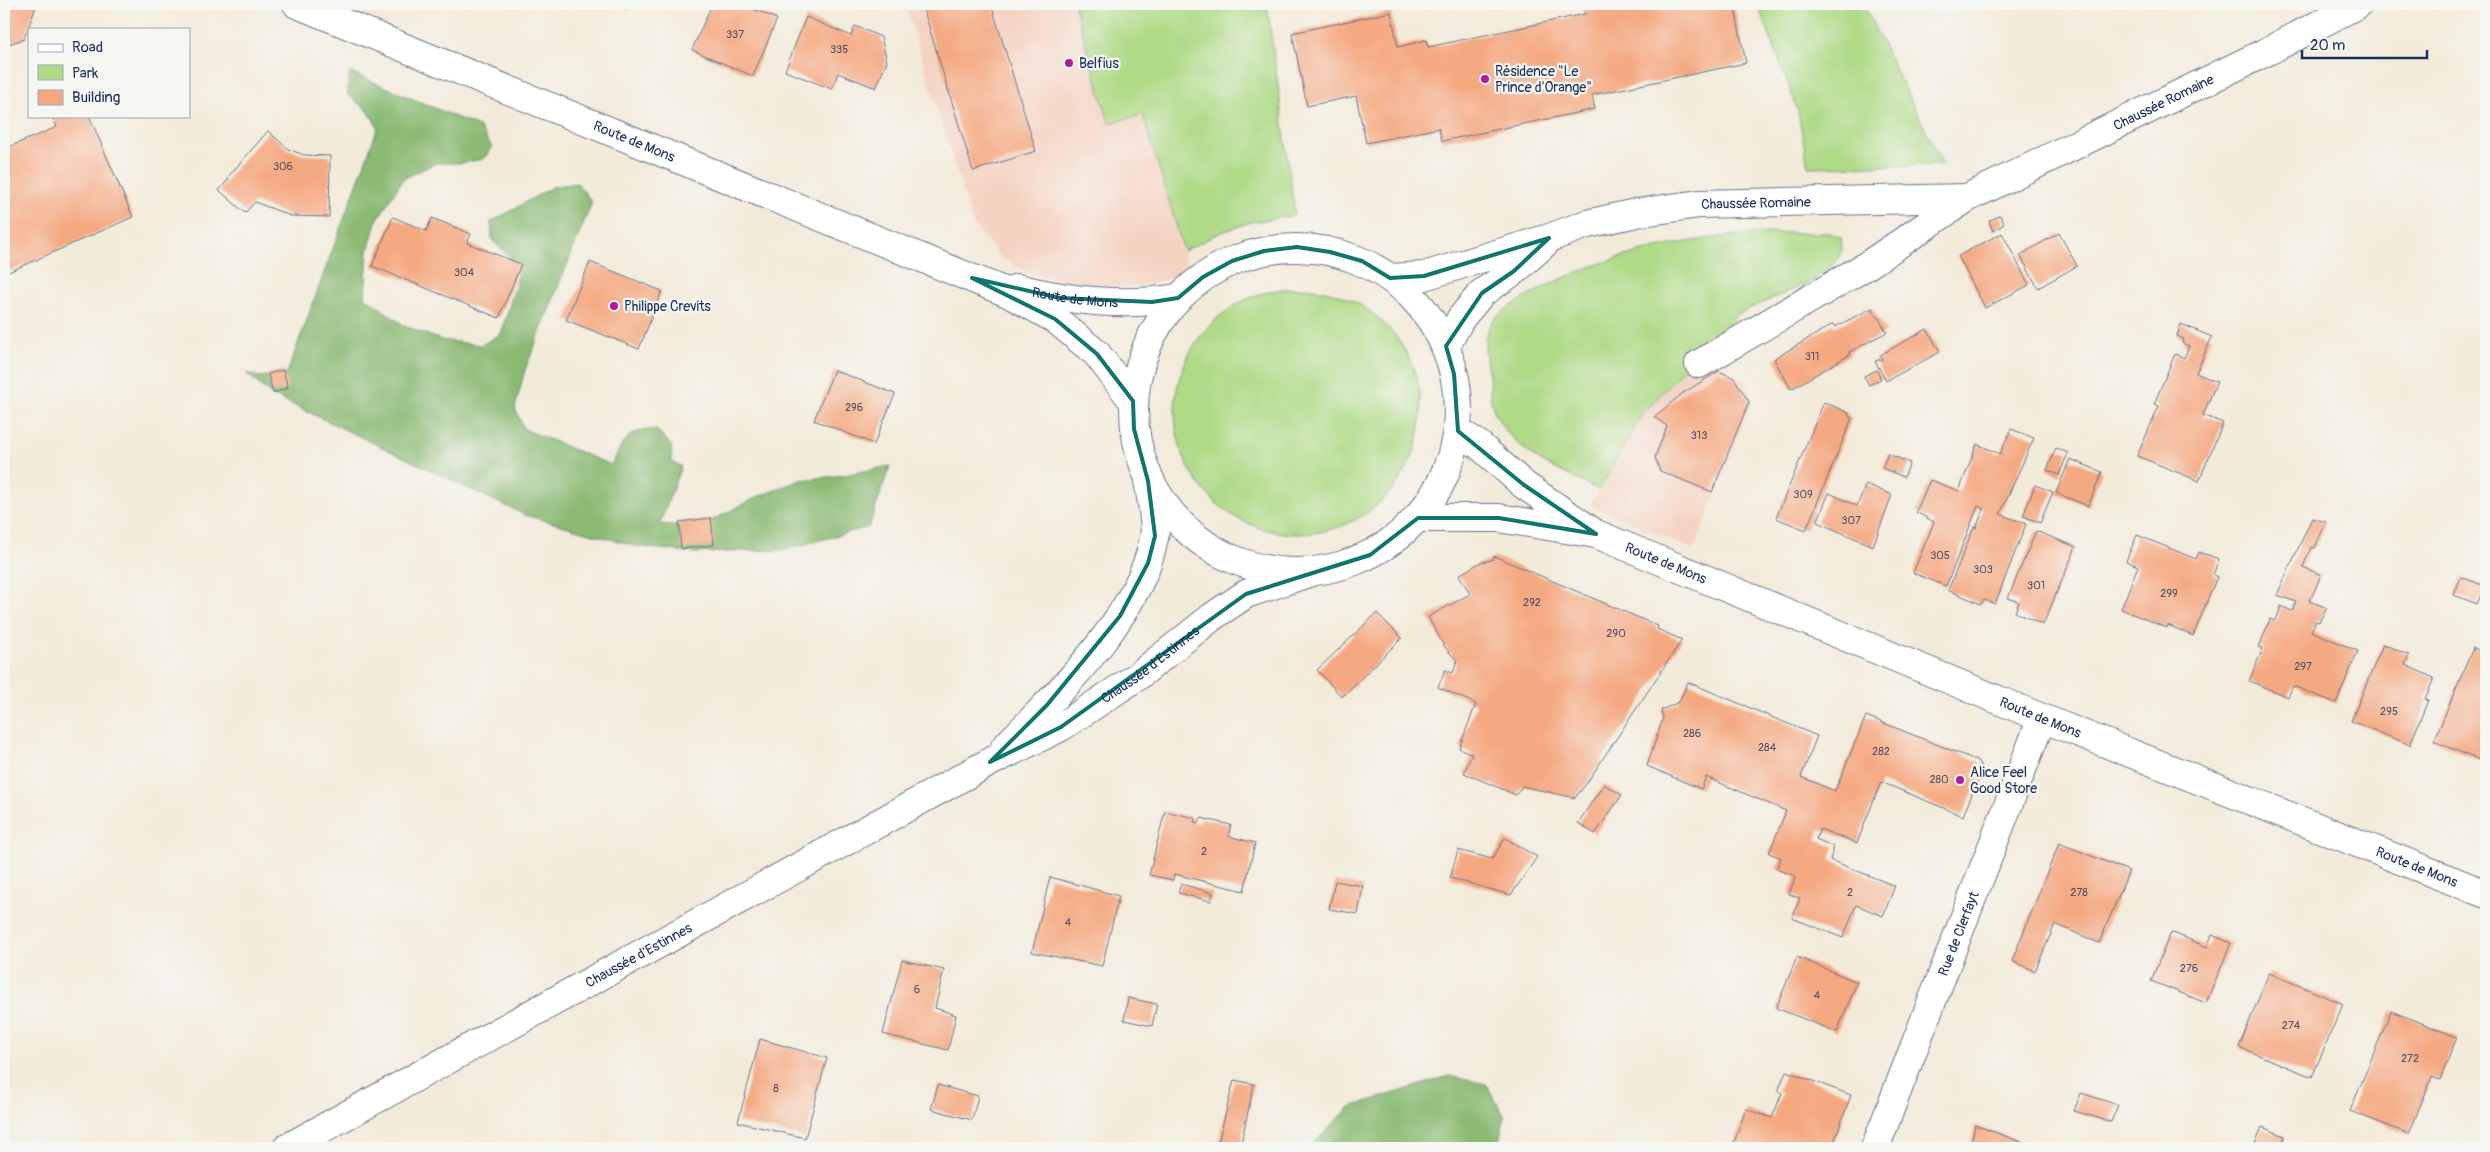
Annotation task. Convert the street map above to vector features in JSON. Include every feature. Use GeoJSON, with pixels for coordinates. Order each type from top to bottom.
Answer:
{"type":"FeatureCollection","features":[{"type":"Feature","properties":{"kind":"main road","name":"Route de Mons"},"geometry":{"type":"LineString","coordinates":[[297,4],[1008,292],[1054,319],[1097,354],[1133,401]]}},
{"type":"Feature","properties":{"kind":"main road","name":"Chaussée Romaine"},"geometry":{"type":"LineString","coordinates":[[1699,364],[1866,266],[1967,198],[2260,56],[2358,4]]}},
{"type":"Feature","properties":{"kind":"main road","name":"Chaussée Romaine"},"geometry":{"type":"LineString","coordinates":[[1390,278],[1424,276],[1549,238],[1587,224],[1636,213],[1699,204],[1967,198]]}},
{"type":"Feature","properties":{"kind":"main road","name":"Chaussée Romaine"},"geometry":{"type":"LineString","coordinates":[[1446,346],[1461,318],[1482,292],[1514,271],[1549,238]]}},
{"type":"Feature","properties":{"kind":"main road"},"geometry":{"type":"LineString","coordinates":[[1297,247],[1330,252],[1362,261],[1390,278],[1422,308],[1446,346],[1454,374],[1457,393],[1458,431],[1450,463],[1437,492],[1418,518],[1395,539],[1370,555],[1341,566],[1311,572],[1262,570],[1215,552],[1176,522],[1148,481],[1138,455],[1134,429],[1133,401],[1141,358],[1162,316],[1178,298],[1203,276],[1232,261],[1264,251],[1297,247]]}},
{"type":"Feature","properties":{"kind":"main road","name":"Route de Mons"},"geometry":{"type":"LineString","coordinates":[[972,278],[1060,298],[1103,303],[1152,302],[1178,298]]}},
{"type":"Feature","properties":{"kind":"main road","name":"Route de Mons"},"geometry":{"type":"LineString","coordinates":[[1458,431],[1479,445],[1524,485],[1596,534],[2042,718],[2486,894]]}},
{"type":"Feature","properties":{"kind":"main road","name":"Chaussée d'Estinnes"},"geometry":{"type":"LineString","coordinates":[[990,762],[1046,705],[1089,656],[1120,616],[1137,587],[1148,563],[1155,536],[1148,481]]}},
{"type":"Feature","properties":{"kind":"main road","name":"Route de Mons"},"geometry":{"type":"LineString","coordinates":[[1418,518],[1499,518],[1596,534]]}},
{"type":"Feature","properties":{"kind":"main road","name":"Chaussée d'Estinnes"},"geometry":{"type":"LineString","coordinates":[[287,1148],[990,762],[1061,727],[1138,676],[1212,617],[1246,594],[1311,572]]}},
{"type":"Feature","properties":{"kind":"main road","name":"Rue de Clerfayt"},"geometry":{"type":"LineString","coordinates":[[1875,1148],[2042,718]]}},
{"type":"Feature","properties":{"kind":"highlighted area"},"geometry":{"type":"Polygon","coordinates":[[[1549,238],[1514,271],[1482,293],[1446,346],[1454,374],[1458,431],[1524,485],[1596,534],[1499,518],[1418,518],[1370,555],[1246,594],[1061,727],[990,762],[1047,705],[1120,616],[1148,563],[1155,536],[1148,481],[1134,429],[1133,401],[1097,354],[1055,319],[972,278],[1060,298],[1152,302],[1178,298],[1203,277],[1232,261],[1264,251],[1297,247],[1330,252],[1362,261],[1390,278],[1424,276],[1549,238]]]}},
{"type":"Feature","properties":{"kind":"shaded area"},"geometry":{"type":"Polygon","coordinates":[[[905,4],[1074,4],[1109,123],[1143,115],[1188,267],[1168,279],[1143,286],[1110,287],[1069,283],[1026,272],[999,256],[973,224],[905,4]]]}},
{"type":"Feature","properties":{"kind":"shaded area"},"geometry":{"type":"Polygon","coordinates":[[[1699,354],[1745,382],[1752,400],[1694,550],[1590,505],[1640,418],[1699,354]]]}},
{"type":"Feature","properties":{"kind":"green space"},"geometry":{"type":"Polygon","coordinates":[[[1074,4],[1267,4],[1295,215],[1251,222],[1219,233],[1184,251],[1143,115],[1109,123],[1074,4]]]}},
{"type":"Feature","properties":{"kind":"green space"},"geometry":{"type":"Polygon","coordinates":[[[1758,4],[1863,4],[1943,165],[1808,167],[1798,111],[1758,4]]]}},
{"type":"Feature","properties":{"kind":"green space"},"geometry":{"type":"Polygon","coordinates":[[[350,72],[479,127],[492,147],[484,159],[461,163],[436,163],[403,179],[376,222],[368,251],[365,297],[405,326],[441,340],[481,345],[501,334],[519,274],[509,256],[492,240],[491,222],[552,187],[577,183],[592,202],[525,370],[515,408],[524,429],[611,465],[624,443],[633,434],[647,430],[657,430],[671,445],[672,462],[681,466],[660,524],[699,527],[757,497],[800,480],[844,475],[890,466],[869,527],[783,550],[694,553],[635,546],[525,515],[270,394],[246,373],[259,377],[287,373],[378,127],[368,111],[347,94],[350,72]]]}},
{"type":"Feature","properties":{"kind":"green space"},"geometry":{"type":"Polygon","coordinates":[[[1754,233],[1829,233],[1841,237],[1842,250],[1837,261],[1812,281],[1738,314],[1686,366],[1640,418],[1599,490],[1554,468],[1526,451],[1503,428],[1492,405],[1485,349],[1488,330],[1501,313],[1550,284],[1606,262],[1664,246],[1754,233]]]}},
{"type":"Feature","properties":{"kind":"green space"},"geometry":{"type":"Polygon","coordinates":[[[1298,288],[1322,290],[1345,297],[1366,309],[1385,324],[1400,343],[1412,364],[1419,387],[1421,411],[1419,435],[1412,458],[1400,479],[1385,498],[1366,513],[1345,525],[1322,532],[1298,534],[1274,532],[1251,525],[1230,513],[1211,498],[1196,479],[1184,458],[1177,435],[1175,411],[1177,387],[1184,364],[1196,343],[1211,324],[1230,309],[1251,297],[1274,290],[1298,288]]]}},
{"type":"Feature","properties":{"kind":"green space"},"geometry":{"type":"Polygon","coordinates":[[[1449,1076],[1486,1084],[1505,1117],[1497,1148],[1309,1148],[1350,1107],[1449,1076]]]}},
{"type":"Feature","properties":{"kind":"building"},"geometry":{"type":"Polygon","coordinates":[[[4,4],[37,4],[24,39],[5,45],[4,4]]]}},
{"type":"Feature","properties":{"kind":"building"},"geometry":{"type":"Polygon","coordinates":[[[613,4],[631,4],[628,10],[613,4]]]}},
{"type":"Feature","properties":{"kind":"building"},"geometry":{"type":"Polygon","coordinates":[[[712,4],[742,4],[777,19],[753,76],[692,50],[712,4]]]}},
{"type":"Feature","properties":{"kind":"building"},"geometry":{"type":"Polygon","coordinates":[[[922,4],[991,4],[1036,151],[973,171],[922,4]]]}},
{"type":"Feature","properties":{"kind":"building","name":"Résidence \"Le Prince d'Orange\""},"geometry":{"type":"Polygon","coordinates":[[[1592,4],[1734,4],[1746,63],[1592,95],[1595,109],[1442,141],[1439,128],[1366,143],[1356,96],[1307,106],[1292,33],[1391,12],[1398,47],[1426,40],[1428,47],[1585,14],[1583,6],[1592,4]]]}},
{"type":"Feature","properties":{"kind":"building"},"geometry":{"type":"Polygon","coordinates":[[[806,17],[851,36],[855,26],[881,37],[887,61],[876,88],[838,73],[832,89],[785,71],[806,17]]]}},
{"type":"Feature","properties":{"kind":"building"},"geometry":{"type":"Polygon","coordinates":[[[53,118],[90,118],[133,217],[4,274],[4,149],[57,127],[53,118]]]}},
{"type":"Feature","properties":{"kind":"building"},"geometry":{"type":"Polygon","coordinates":[[[268,131],[288,149],[304,155],[330,156],[329,217],[291,216],[255,202],[245,213],[219,190],[268,131]]]}},
{"type":"Feature","properties":{"kind":"building"},"geometry":{"type":"Polygon","coordinates":[[[2000,215],[2004,224],[1993,231],[1989,221],[2000,215]]]}},
{"type":"Feature","properties":{"kind":"building"},"geometry":{"type":"Polygon","coordinates":[[[393,217],[426,231],[432,218],[471,234],[467,243],[521,264],[499,318],[372,266],[393,217]]]}},
{"type":"Feature","properties":{"kind":"building"},"geometry":{"type":"Polygon","coordinates":[[[2002,233],[2029,285],[1985,308],[1958,256],[2002,233]]]}},
{"type":"Feature","properties":{"kind":"building"},"geometry":{"type":"Polygon","coordinates":[[[2059,233],[2077,266],[2038,288],[2020,255],[2059,233]]]}},
{"type":"Feature","properties":{"kind":"building","name":"Philippe Crevits"},"geometry":{"type":"Polygon","coordinates":[[[590,262],[662,291],[639,349],[566,320],[590,262]]]}},
{"type":"Feature","properties":{"kind":"building"},"geometry":{"type":"Polygon","coordinates":[[[1872,308],[1887,332],[1849,352],[1851,354],[1791,389],[1774,359],[1833,324],[1835,327],[1872,308]]]}},
{"type":"Feature","properties":{"kind":"building"},"geometry":{"type":"Polygon","coordinates":[[[2181,324],[2212,337],[2196,373],[2217,382],[2203,415],[2223,423],[2199,481],[2137,456],[2159,406],[2154,404],[2175,354],[2184,358],[2189,346],[2182,343],[2184,339],[2177,336],[2181,324]]]}},
{"type":"Feature","properties":{"kind":"building"},"geometry":{"type":"Polygon","coordinates":[[[1927,329],[1940,352],[1886,381],[1875,361],[1882,359],[1880,355],[1927,329]]]}},
{"type":"Feature","properties":{"kind":"building"},"geometry":{"type":"Polygon","coordinates":[[[283,370],[288,388],[273,393],[268,374],[283,370]]]}},
{"type":"Feature","properties":{"kind":"building"},"geometry":{"type":"Polygon","coordinates":[[[834,370],[895,394],[874,444],[814,420],[834,370]]]}},
{"type":"Feature","properties":{"kind":"building"},"geometry":{"type":"Polygon","coordinates":[[[1877,370],[1881,379],[1869,385],[1864,376],[1877,370]]]}},
{"type":"Feature","properties":{"kind":"building"},"geometry":{"type":"Polygon","coordinates":[[[1719,371],[1734,378],[1749,402],[1712,492],[1660,471],[1655,457],[1667,426],[1654,417],[1683,393],[1719,371]]]}},
{"type":"Feature","properties":{"kind":"building"},"geometry":{"type":"Polygon","coordinates":[[[1824,402],[1849,413],[1848,416],[1852,418],[1806,530],[1776,518],[1824,402]]]}},
{"type":"Feature","properties":{"kind":"building"},"geometry":{"type":"Polygon","coordinates":[[[2011,429],[2034,438],[2000,514],[2026,524],[1995,604],[1984,600],[1981,604],[1948,590],[1974,527],[1976,528],[1984,509],[1978,506],[1946,586],[1913,573],[1934,522],[1916,512],[1930,480],[1959,491],[1977,444],[2000,454],[2011,429]]]}},
{"type":"Feature","properties":{"kind":"building"},"geometry":{"type":"Polygon","coordinates":[[[2056,448],[2068,453],[2059,475],[2047,470],[2056,448]]]}},
{"type":"Feature","properties":{"kind":"building"},"geometry":{"type":"Polygon","coordinates":[[[1888,454],[1910,463],[1904,477],[1882,468],[1888,454]]]}},
{"type":"Feature","properties":{"kind":"building"},"geometry":{"type":"Polygon","coordinates":[[[2070,459],[2102,472],[2088,506],[2056,493],[2070,459]]]}},
{"type":"Feature","properties":{"kind":"building"},"geometry":{"type":"Polygon","coordinates":[[[1866,484],[1892,495],[1873,546],[1817,522],[1829,493],[1857,506],[1866,484]]]}},
{"type":"Feature","properties":{"kind":"building"},"geometry":{"type":"Polygon","coordinates":[[[2035,485],[2053,492],[2040,523],[2023,516],[2035,485]]]}},
{"type":"Feature","properties":{"kind":"building"},"geometry":{"type":"Polygon","coordinates":[[[711,518],[714,545],[681,549],[679,522],[711,518]]]}},
{"type":"Feature","properties":{"kind":"building"},"geometry":{"type":"Polygon","coordinates":[[[2312,518],[2326,522],[2315,548],[2311,547],[2303,567],[2321,575],[2310,601],[2327,608],[2319,622],[2316,621],[2311,631],[2358,651],[2336,703],[2293,686],[2288,697],[2249,681],[2263,648],[2259,647],[2270,619],[2274,621],[2277,618],[2281,606],[2292,611],[2296,602],[2277,595],[2312,518]]]}},
{"type":"Feature","properties":{"kind":"building"},"geometry":{"type":"Polygon","coordinates":[[[2036,531],[2076,547],[2043,625],[2015,612],[2019,602],[2008,598],[2036,531]]]}},
{"type":"Feature","properties":{"kind":"building"},"geometry":{"type":"Polygon","coordinates":[[[2137,535],[2196,559],[2199,552],[2219,559],[2213,575],[2217,577],[2193,636],[2168,625],[2167,628],[2121,609],[2138,566],[2126,561],[2137,535]]]}},
{"type":"Feature","properties":{"kind":"building"},"geometry":{"type":"Polygon","coordinates":[[[1494,556],[1658,626],[1657,629],[1682,640],[1575,798],[1522,786],[1516,795],[1464,773],[1472,754],[1459,748],[1476,704],[1438,687],[1445,670],[1453,673],[1457,661],[1444,646],[1428,617],[1470,594],[1459,575],[1481,562],[1492,560],[1494,556]]]}},
{"type":"Feature","properties":{"kind":"building"},"geometry":{"type":"Polygon","coordinates":[[[2461,577],[2485,586],[2477,604],[2454,595],[2461,577]]]}},
{"type":"Feature","properties":{"kind":"building"},"geometry":{"type":"Polygon","coordinates":[[[1377,613],[1402,638],[1342,697],[1317,670],[1377,613]]]}},
{"type":"Feature","properties":{"kind":"building"},"geometry":{"type":"Polygon","coordinates":[[[2383,644],[2409,655],[2405,665],[2434,678],[2425,699],[2428,700],[2410,745],[2351,721],[2383,644]]]}},
{"type":"Feature","properties":{"kind":"building"},"geometry":{"type":"Polygon","coordinates":[[[2473,648],[2486,654],[2486,763],[2434,741],[2473,648]]]}},
{"type":"Feature","properties":{"kind":"building"},"geometry":{"type":"Polygon","coordinates":[[[1688,682],[1817,736],[1801,777],[1835,791],[1866,716],[1978,761],[1982,770],[1963,816],[1881,782],[1857,843],[1820,829],[1816,839],[1834,847],[1830,860],[1895,886],[1883,916],[1856,905],[1843,938],[1792,918],[1800,898],[1789,894],[1796,876],[1776,869],[1781,858],[1769,853],[1786,811],[1706,777],[1701,789],[1647,766],[1663,718],[1661,710],[1679,702],[1688,682]]]}},
{"type":"Feature","properties":{"kind":"building"},"geometry":{"type":"Polygon","coordinates":[[[1604,784],[1622,795],[1595,834],[1578,823],[1604,784]]]}},
{"type":"Feature","properties":{"kind":"building"},"geometry":{"type":"Polygon","coordinates":[[[1165,811],[1195,818],[1194,822],[1199,823],[1201,818],[1231,825],[1228,836],[1255,843],[1244,891],[1174,874],[1173,880],[1149,875],[1165,811]]]}},
{"type":"Feature","properties":{"kind":"building"},"geometry":{"type":"Polygon","coordinates":[[[1505,838],[1537,857],[1511,895],[1450,878],[1458,850],[1492,859],[1505,838]]]}},
{"type":"Feature","properties":{"kind":"building"},"geometry":{"type":"Polygon","coordinates":[[[2059,843],[2129,871],[2099,943],[2055,924],[2035,971],[2012,961],[2059,843]]]}},
{"type":"Feature","properties":{"kind":"building"},"geometry":{"type":"Polygon","coordinates":[[[1050,877],[1119,896],[1102,966],[1032,952],[1050,877]]]}},
{"type":"Feature","properties":{"kind":"building"},"geometry":{"type":"Polygon","coordinates":[[[1335,881],[1363,886],[1358,914],[1329,909],[1335,881]]]}},
{"type":"Feature","properties":{"kind":"building"},"geometry":{"type":"Polygon","coordinates":[[[1181,884],[1213,893],[1211,901],[1178,893],[1181,884]]]}},
{"type":"Feature","properties":{"kind":"building"},"geometry":{"type":"Polygon","coordinates":[[[2171,932],[2207,947],[2212,935],[2231,943],[2206,1003],[2151,981],[2171,932]]]}},
{"type":"Feature","properties":{"kind":"building"},"geometry":{"type":"Polygon","coordinates":[[[1797,957],[1857,982],[1837,1032],[1776,1008],[1797,957]]]}},
{"type":"Feature","properties":{"kind":"building"},"geometry":{"type":"Polygon","coordinates":[[[902,960],[944,970],[935,1008],[956,1015],[948,1050],[883,1034],[902,960]]]}},
{"type":"Feature","properties":{"kind":"building"},"geometry":{"type":"Polygon","coordinates":[[[2269,973],[2343,1004],[2312,1077],[2239,1047],[2269,973]]]}},
{"type":"Feature","properties":{"kind":"building"},"geometry":{"type":"Polygon","coordinates":[[[1128,998],[1157,1004],[1152,1026],[1124,1020],[1128,998]]]}},
{"type":"Feature","properties":{"kind":"building"},"geometry":{"type":"Polygon","coordinates":[[[2391,1011],[2457,1037],[2440,1080],[2432,1077],[2409,1134],[2350,1111],[2391,1011]]]}},
{"type":"Feature","properties":{"kind":"building"},"geometry":{"type":"Polygon","coordinates":[[[760,1039],[827,1058],[805,1138],[738,1122],[760,1039]]]}},
{"type":"Feature","properties":{"kind":"building"},"geometry":{"type":"Polygon","coordinates":[[[1786,1071],[1851,1095],[1832,1148],[1744,1148],[1733,1145],[1746,1109],[1772,1118],[1782,1093],[1778,1091],[1786,1071]]]}},
{"type":"Feature","properties":{"kind":"building"},"geometry":{"type":"Polygon","coordinates":[[[1234,1080],[1254,1084],[1240,1148],[1218,1143],[1234,1080]]]}},
{"type":"Feature","properties":{"kind":"building"},"geometry":{"type":"Polygon","coordinates":[[[938,1085],[978,1096],[972,1120],[931,1109],[938,1085]]]}},
{"type":"Feature","properties":{"kind":"building"},"geometry":{"type":"Polygon","coordinates":[[[2081,1093],[2118,1105],[2111,1122],[2074,1111],[2081,1093]]]}},
{"type":"Feature","properties":{"kind":"building"},"geometry":{"type":"Polygon","coordinates":[[[1975,1125],[2038,1148],[1970,1148],[1975,1125]]]}},
{"type":"Feature","properties":{"kind":"building"},"geometry":{"type":"Polygon","coordinates":[[[2262,1127],[2285,1136],[2280,1148],[2253,1148],[2262,1127]]]}},
{"type":"Feature","properties":{"kind":"place","name":"Belfius"},"geometry":{"type":"Point","coordinates":[1069,63]}},
{"type":"Feature","properties":{"kind":"place","name":"Résidence \"Le Prince d'Orange\""},"geometry":{"type":"Point","coordinates":[1485,79]}},
{"type":"Feature","properties":{"kind":"place","name":"Philippe Crevits"},"geometry":{"type":"Point","coordinates":[614,306]}},
{"type":"Feature","properties":{"kind":"place","name":"Alice Feel Good Store"},"geometry":{"type":"Point","coordinates":[1960,780]}}]}
